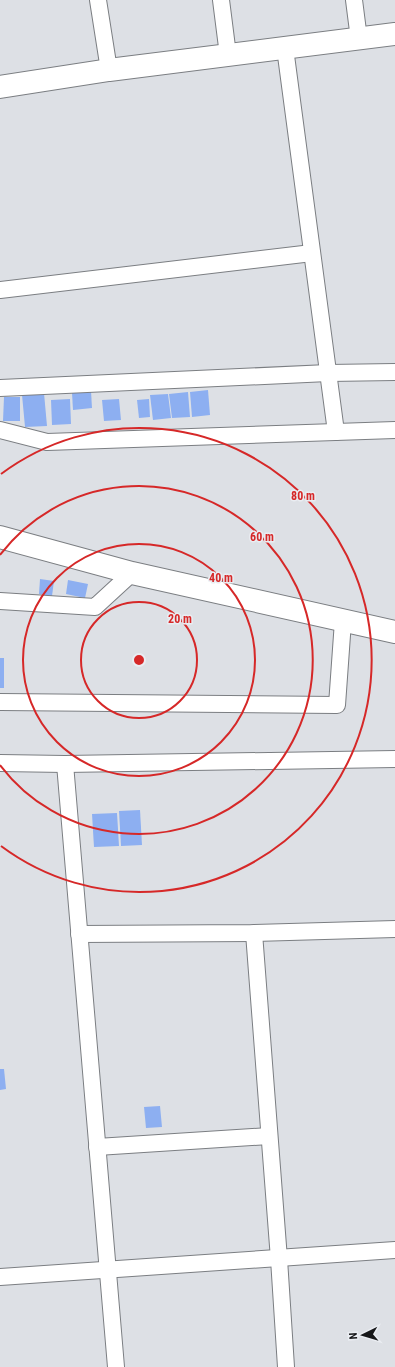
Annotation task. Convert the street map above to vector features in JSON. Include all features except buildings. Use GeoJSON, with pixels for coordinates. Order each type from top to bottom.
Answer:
{"type":"FeatureCollection","features":[{"type":"Feature","properties":{"kind":"street"},"geometry":{"type":"LineString","coordinates":[[98,0],[110,70]]}},
{"type":"Feature","properties":{"kind":"street"},"geometry":{"type":"LineString","coordinates":[[220,0],[228,55]]}},
{"type":"Feature","properties":{"kind":"street"},"geometry":{"type":"LineString","coordinates":[[354,0],[359,39]]}},
{"type":"Feature","properties":{"kind":"street"},"geometry":{"type":"LineString","coordinates":[[0,87],[110,70],[395,34]]}},
{"type":"Feature","properties":{"kind":"street"},"geometry":{"type":"LineString","coordinates":[[285,48],[336,432]]}},
{"type":"Feature","properties":{"kind":"street"},"geometry":{"type":"LineString","coordinates":[[0,290],[312,253]]}},
{"type":"Feature","properties":{"kind":"street"},"geometry":{"type":"LineString","coordinates":[[0,388],[328,373],[395,372]]}},
{"type":"Feature","properties":{"kind":"street"},"geometry":{"type":"LineString","coordinates":[[0,430],[47,442],[395,430]]}},
{"type":"Feature","properties":{"kind":"street"},"geometry":{"type":"LineString","coordinates":[[0,537],[132,573],[395,632]]}},
{"type":"Feature","properties":{"kind":"street"},"geometry":{"type":"LineString","coordinates":[[0,601],[95,607],[132,573]]}},
{"type":"Feature","properties":{"kind":"street"},"geometry":{"type":"LineString","coordinates":[[0,702],[337,705],[343,621]]}},
{"type":"Feature","properties":{"kind":"street"},"geometry":{"type":"LineString","coordinates":[[0,763],[65,764],[395,759]]}},
{"type":"Feature","properties":{"kind":"street"},"geometry":{"type":"LineString","coordinates":[[65,764],[116,1367]]}},
{"type":"Feature","properties":{"kind":"street"},"geometry":{"type":"LineString","coordinates":[[79,934],[254,933],[395,929]]}},
{"type":"Feature","properties":{"kind":"street"},"geometry":{"type":"LineString","coordinates":[[254,933],[286,1367]]}},
{"type":"Feature","properties":{"kind":"street"},"geometry":{"type":"LineString","coordinates":[[97,1147],[269,1136]]}},
{"type":"Feature","properties":{"kind":"street"},"geometry":{"type":"LineString","coordinates":[[0,1277],[395,1250]]}}]}
